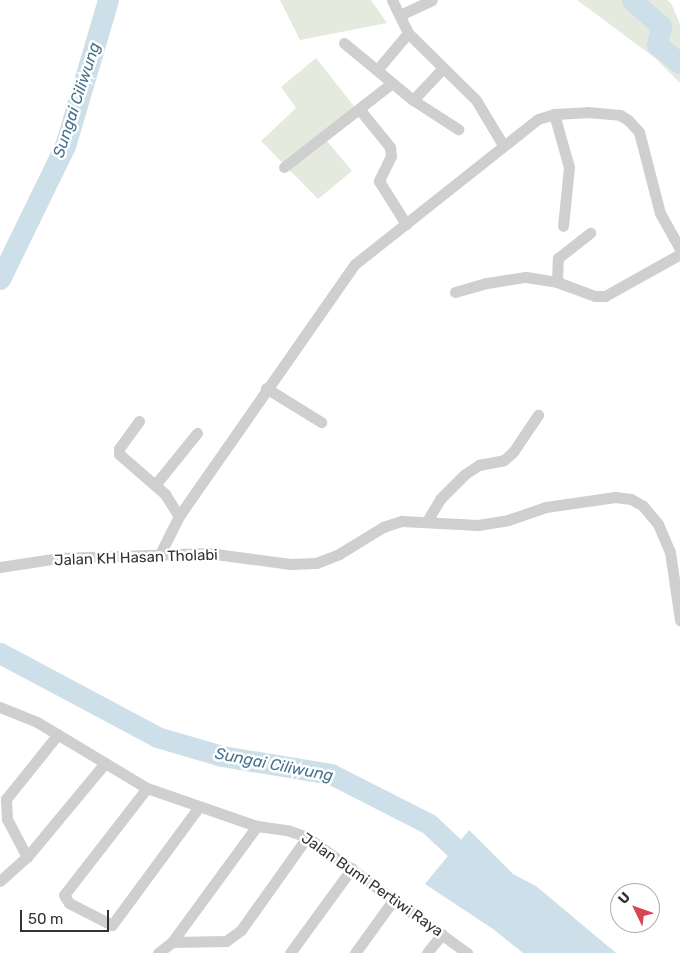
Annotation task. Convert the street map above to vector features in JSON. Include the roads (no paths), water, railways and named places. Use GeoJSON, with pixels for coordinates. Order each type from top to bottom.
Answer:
{"type":"FeatureCollection","features":[{"type":"Feature","properties":{"kind":"street"},"geometry":{"type":"LineString","coordinates":[[392,0],[408,33],[476,100],[503,146]]}},
{"type":"Feature","properties":{"kind":"street"},"geometry":{"type":"LineString","coordinates":[[400,15],[432,0]]}},
{"type":"Feature","properties":{"kind":"street"},"geometry":{"type":"LineString","coordinates":[[377,70],[408,33]]}},
{"type":"Feature","properties":{"kind":"street"},"geometry":{"type":"LineString","coordinates":[[344,43],[413,100],[458,129]]}},
{"type":"Feature","properties":{"kind":"street"},"geometry":{"type":"LineString","coordinates":[[413,100],[443,68]]}},
{"type":"Feature","properties":{"kind":"street"},"geometry":{"type":"LineString","coordinates":[[284,167],[360,110],[392,83]]}},
{"type":"Feature","properties":{"kind":"street"},"geometry":{"type":"LineString","coordinates":[[360,110],[390,147],[391,156],[379,181],[406,224]]}},
{"type":"Feature","properties":{"kind":"street"},"geometry":{"type":"LineString","coordinates":[[554,114],[569,167],[563,226]]}},
{"type":"Feature","properties":{"kind":"street"},"geometry":{"type":"LineString","coordinates":[[160,554],[179,516],[266,388],[355,264],[406,224],[442,199],[503,146],[538,119],[554,114],[620,115],[633,126],[646,150],[660,213],[680,250]]}},
{"type":"Feature","properties":{"kind":"street"},"geometry":{"type":"LineString","coordinates":[[557,282],[558,258],[590,233]]}},
{"type":"Feature","properties":{"kind":"street"},"geometry":{"type":"LineString","coordinates":[[456,292],[487,283],[526,278],[557,282],[595,296],[605,296],[680,254]]}},
{"type":"Feature","properties":{"kind":"street"},"geometry":{"type":"LineString","coordinates":[[266,388],[321,422]]}},
{"type":"Feature","properties":{"kind":"street"},"geometry":{"type":"LineString","coordinates":[[427,521],[440,499],[465,474],[479,466],[504,460],[514,452],[538,415]]}},
{"type":"Feature","properties":{"kind":"street"},"geometry":{"type":"LineString","coordinates":[[139,421],[119,449],[119,454],[165,494],[179,516]]}},
{"type":"Feature","properties":{"kind":"street"},"geometry":{"type":"LineString","coordinates":[[155,485],[197,433]]}},
{"type":"Feature","properties":{"kind":"street","name":"Jalan KH Hasan Tholabi"},"geometry":{"type":"LineString","coordinates":[[0,567],[59,558],[208,553],[290,564],[316,563],[339,554],[383,527],[402,522],[427,521],[478,525],[508,520],[546,507],[595,498],[631,499],[652,514],[670,552],[680,620]]}},
{"type":"Feature","properties":{"kind":"street","name":"Jalan Bumi Pertiwi Raya"},"geometry":{"type":"LineString","coordinates":[[0,707],[37,722],[147,788],[198,808],[256,826],[287,830],[307,837],[466,953]]}},
{"type":"Feature","properties":{"kind":"street"},"geometry":{"type":"LineString","coordinates":[[28,857],[7,820],[6,799],[58,734]]}},
{"type":"Feature","properties":{"kind":"street"},"geometry":{"type":"LineString","coordinates":[[0,881],[28,857],[104,763]]}},
{"type":"Feature","properties":{"kind":"street"},"geometry":{"type":"LineString","coordinates":[[147,788],[64,895],[69,903],[112,925],[198,808]]}},
{"type":"Feature","properties":{"kind":"street"},"geometry":{"type":"LineString","coordinates":[[158,953],[172,942],[256,826]]}},
{"type":"Feature","properties":{"kind":"street"},"geometry":{"type":"LineString","coordinates":[[172,942],[226,941],[241,930],[307,837]]}},
{"type":"Feature","properties":{"kind":"street"},"geometry":{"type":"LineString","coordinates":[[290,953],[352,868]]}},
{"type":"Feature","properties":{"kind":"street"},"geometry":{"type":"LineString","coordinates":[[355,953],[394,899]]}},
{"type":"Feature","properties":{"kind":"street"},"geometry":{"type":"LineString","coordinates":[[427,953],[442,934]]}},
{"type":"Feature","properties":{"kind":"water"},"geometry":{"type":"Polygon","coordinates":[[[469,830],[513,874],[536,886],[616,953],[523,953],[493,929],[425,884],[469,830]]]}},
{"type":"Feature","properties":{"kind":"waterway","name":"Sungai Ciliwung"},"geometry":{"type":"LineString","coordinates":[[0,279],[65,146],[108,0]]}},
{"type":"Feature","properties":{"kind":"waterway"},"geometry":{"type":"LineString","coordinates":[[632,0],[661,26],[657,45],[680,63]]}},
{"type":"Feature","properties":{"kind":"waterway","name":"Sungai Ciliwung"},"geometry":{"type":"LineString","coordinates":[[0,653],[157,737],[222,756],[331,774],[429,824],[475,867]]}}]}
